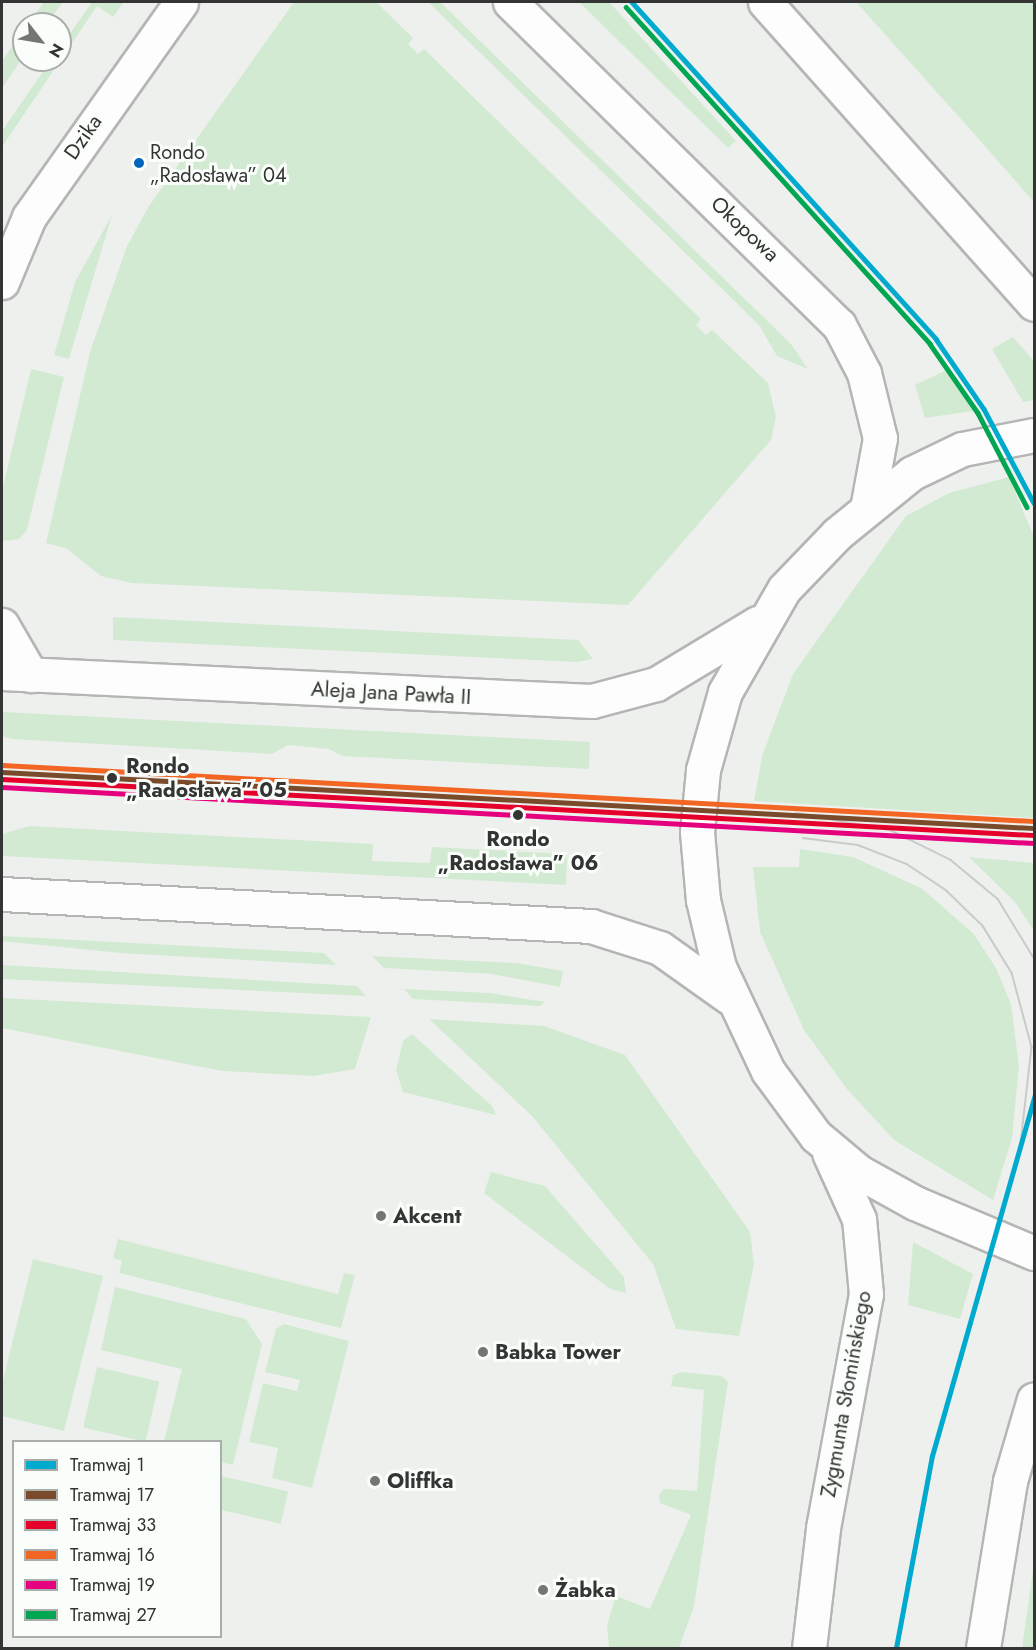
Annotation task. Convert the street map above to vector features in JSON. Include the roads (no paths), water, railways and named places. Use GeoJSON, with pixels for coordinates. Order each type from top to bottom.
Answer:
{"type":"FeatureCollection","features":[{"type":"Feature","properties":{"kind":"main road","name":"Dzika"},"geometry":{"type":"LineString","coordinates":[[2,282],[42,198],[180,2]]}},
{"type":"Feature","properties":{"kind":"main road","name":"Okopowa"},"geometry":{"type":"LineString","coordinates":[[510,2],[839,325],[864,372],[880,438],[867,508]]}},
{"type":"Feature","properties":{"kind":"main road"},"geometry":{"type":"LineString","coordinates":[[765,2],[1035,304]]}},
{"type":"Feature","properties":{"kind":"main road"},"geometry":{"type":"LineString","coordinates":[[1035,435],[945,455],[867,508],[809,561],[761,620],[725,692],[699,810],[703,900],[731,999],[768,1071],[825,1147],[915,1203],[1035,1253]]}},
{"type":"Feature","properties":{"kind":"main road","name":"Aleja Jana Pawła II"},"geometry":{"type":"LineString","coordinates":[[16,674],[592,701],[656,684],[761,620]]}},
{"type":"Feature","properties":{"kind":"main road"},"geometry":{"type":"LineString","coordinates":[[2,625],[16,674]]}},
{"type":"Feature","properties":{"kind":"main road"},"geometry":{"type":"LineString","coordinates":[[2,894],[591,926],[674,955],[731,999]]}},
{"type":"Feature","properties":{"kind":"main road","name":"Zygmunta Słomińskiego"},"geometry":{"type":"LineString","coordinates":[[809,1648],[823,1528],[866,1294],[859,1219],[825,1147]]}},
{"type":"Feature","properties":{"kind":"main road"},"geometry":{"type":"LineString","coordinates":[[982,1648],[1010,1481],[1035,1399]]}},
{"type":"Feature","properties":{"kind":"tram line","name":"1"},"geometry":{"type":"LineString","coordinates":[[632,2],[936,339],[984,409],[1034,503]]}},
{"type":"Feature","properties":{"kind":"tram line","name":"27"},"geometry":{"type":"LineString","coordinates":[[626,7],[930,344],[978,413],[1027,507]]}},
{"type":"Feature","properties":{"kind":"tram line","name":"16"},"geometry":{"type":"LineString","coordinates":[[2,765],[1034,821]]}},
{"type":"Feature","properties":{"kind":"tram line","name":"17"},"geometry":{"type":"LineString","coordinates":[[2,772],[1034,828]]}},
{"type":"Feature","properties":{"kind":"tram line","name":"33"},"geometry":{"type":"LineString","coordinates":[[2,779],[1034,835]]}},
{"type":"Feature","properties":{"kind":"tram line","name":"19"},"geometry":{"type":"LineString","coordinates":[[2,787],[1033,843]]}},
{"type":"Feature","properties":{"kind":"tram line"},"geometry":{"type":"LineString","coordinates":[[796,813],[890,830],[951,860],[998,899],[1034,958]]}},
{"type":"Feature","properties":{"kind":"tram line"},"geometry":{"type":"LineString","coordinates":[[803,838],[858,845],[907,864],[946,890],[983,926],[1012,973],[1032,1047],[1021,1144]]}},
{"type":"Feature","properties":{"kind":"tram line","name":"1"},"geometry":{"type":"LineString","coordinates":[[896,1648],[932,1456],[1034,1097]]}},
{"type":"Feature","properties":{"kind":"place","name":"Rondo „Radosława” 04"},"geometry":{"type":"Point","coordinates":[139,163]}},
{"type":"Feature","properties":{"kind":"place","name":"Rondo „Radosława” 05"},"geometry":{"type":"Point","coordinates":[112,778]}},
{"type":"Feature","properties":{"kind":"place","name":"Rondo „Radosława” 06"},"geometry":{"type":"Point","coordinates":[518,815]}},
{"type":"Feature","properties":{"kind":"place","name":"Akcent"},"geometry":{"type":"Point","coordinates":[381,1216]}},
{"type":"Feature","properties":{"kind":"place","name":"Babka Tower"},"geometry":{"type":"Point","coordinates":[483,1352]}},
{"type":"Feature","properties":{"kind":"place","name":"Oliffka"},"geometry":{"type":"Point","coordinates":[375,1481]}},
{"type":"Feature","properties":{"kind":"place","name":"Żabka"},"geometry":{"type":"Point","coordinates":[543,1590]}}]}
